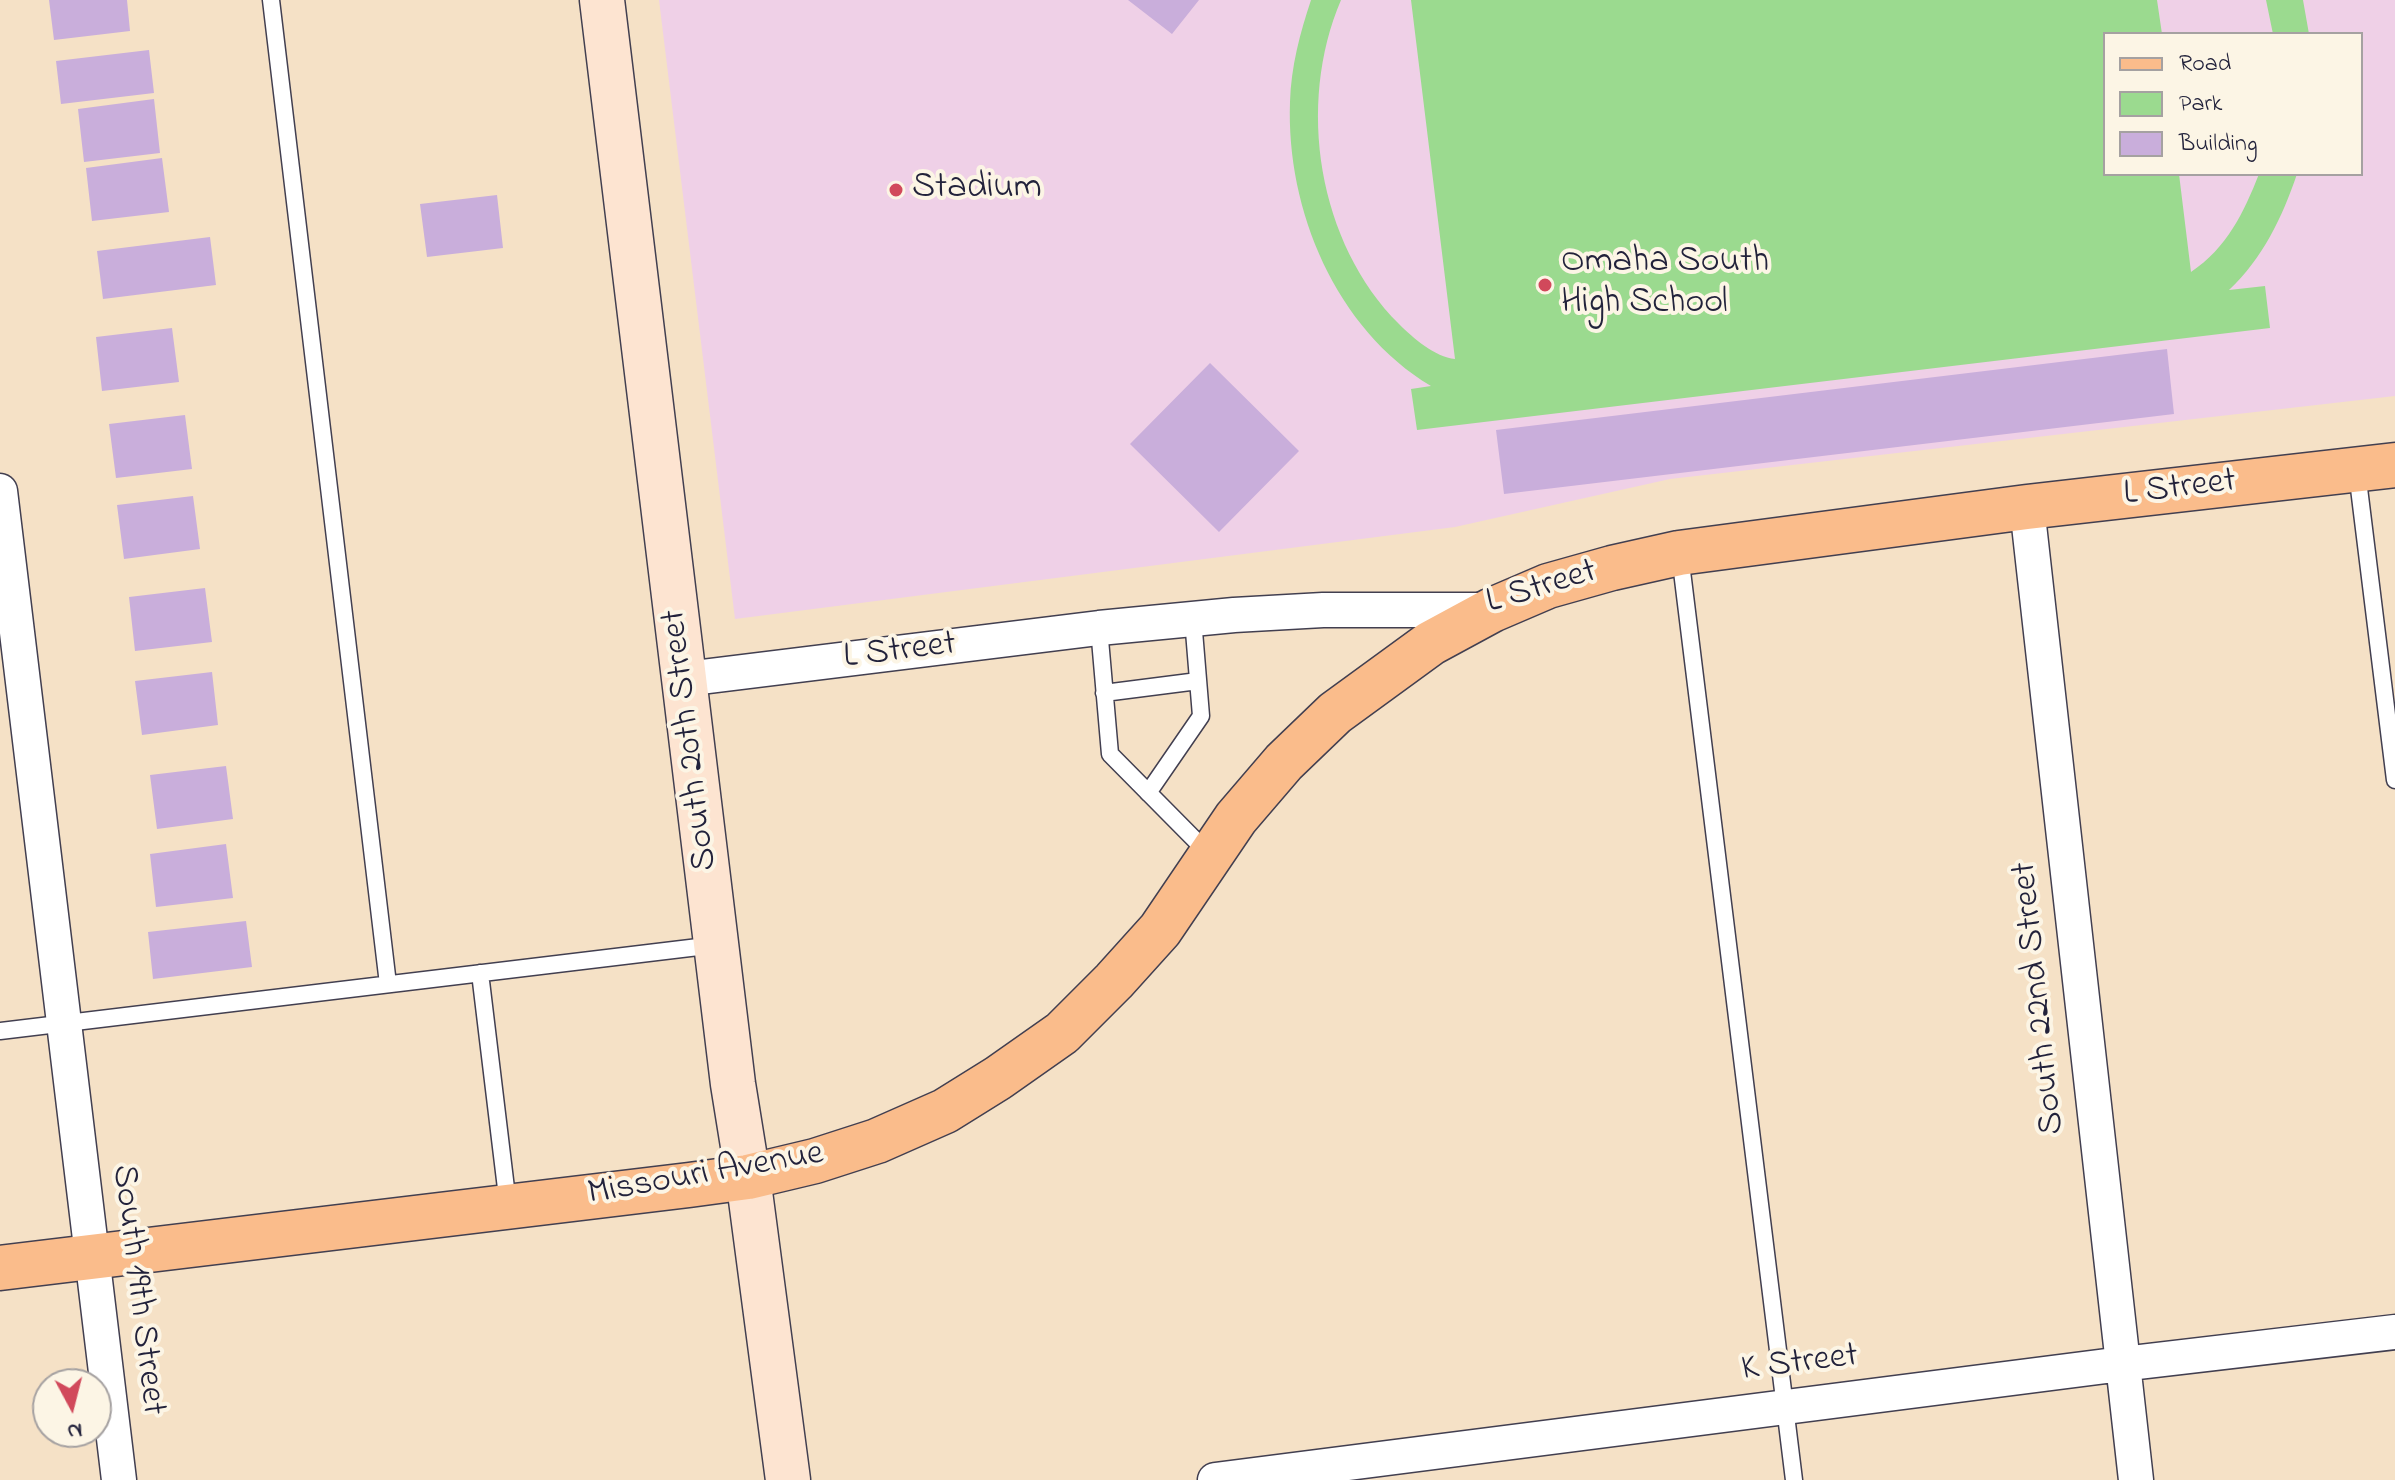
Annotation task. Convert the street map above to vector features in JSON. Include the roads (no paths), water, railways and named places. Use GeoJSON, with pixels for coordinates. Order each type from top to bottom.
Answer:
{"type":"FeatureCollection","features":[{"type":"Feature","properties":{"kind":"main road","name":"L Street"},"geometry":{"type":"LineString","coordinates":[[1492,610],[1548,586],[1679,553],[2027,507],[2376,468]]}},
{"type":"Feature","properties":{"kind":"main road","name":"Missouri Avenue"},"geometry":{"type":"LineString","coordinates":[[0,1268],[748,1177],[815,1161],[877,1141],[945,1111],[1062,1033],[1160,930],[1236,818],[1284,762],[1335,713],[1431,643],[1492,610]]}},
{"type":"Feature","properties":{"kind":"street","name":"South 20th Street"},"geometry":{"type":"LineString","coordinates":[[602,0],[733,1084],[788,1480]]}},
{"type":"Feature","properties":{"kind":"street","name":"South 19th Street"},"geometry":{"type":"LineString","coordinates":[[0,491],[6,593],[119,1480]]}},
{"type":"Feature","properties":{"kind":"street","name":"South 22nd Street"},"geometry":{"type":"LineString","coordinates":[[2027,507],[2136,1480]]}},
{"type":"Feature","properties":{"kind":"street","name":"L Street"},"geometry":{"type":"LineString","coordinates":[[685,679],[1193,619],[1323,610],[1492,610]]}},
{"type":"Feature","properties":{"kind":"street","name":"K Street"},"geometry":{"type":"LineString","coordinates":[[1215,1480],[1457,1464],[1785,1407],[2395,1332]]}},
{"type":"Feature","properties":{"kind":"lane"},"geometry":{"type":"LineString","coordinates":[[271,0],[388,984]]}},
{"type":"Feature","properties":{"kind":"lane"},"geometry":{"type":"LineString","coordinates":[[2376,468],[2395,780]]}},
{"type":"Feature","properties":{"kind":"lane"},"geometry":{"type":"LineString","coordinates":[[1679,553],[1794,1480]]}},
{"type":"Feature","properties":{"kind":"lane"},"geometry":{"type":"LineString","coordinates":[[1148,793],[1201,716],[1193,619]]}},
{"type":"Feature","properties":{"kind":"lane"},"geometry":{"type":"LineString","coordinates":[[1099,628],[1110,754],[1210,855]]}},
{"type":"Feature","properties":{"kind":"lane"},"geometry":{"type":"LineString","coordinates":[[1104,693],[1198,681]]}},
{"type":"Feature","properties":{"kind":"lane"},"geometry":{"type":"LineString","coordinates":[[0,1031],[717,944]]}},
{"type":"Feature","properties":{"kind":"lane"},"geometry":{"type":"LineString","coordinates":[[480,973],[508,1207]]}},
{"type":"Feature","properties":{"kind":"place","name":"Stadium"},"geometry":{"type":"Point","coordinates":[896,190]}},
{"type":"Feature","properties":{"kind":"place","name":"Omaha South High School"},"geometry":{"type":"Point","coordinates":[1545,285]}}]}
